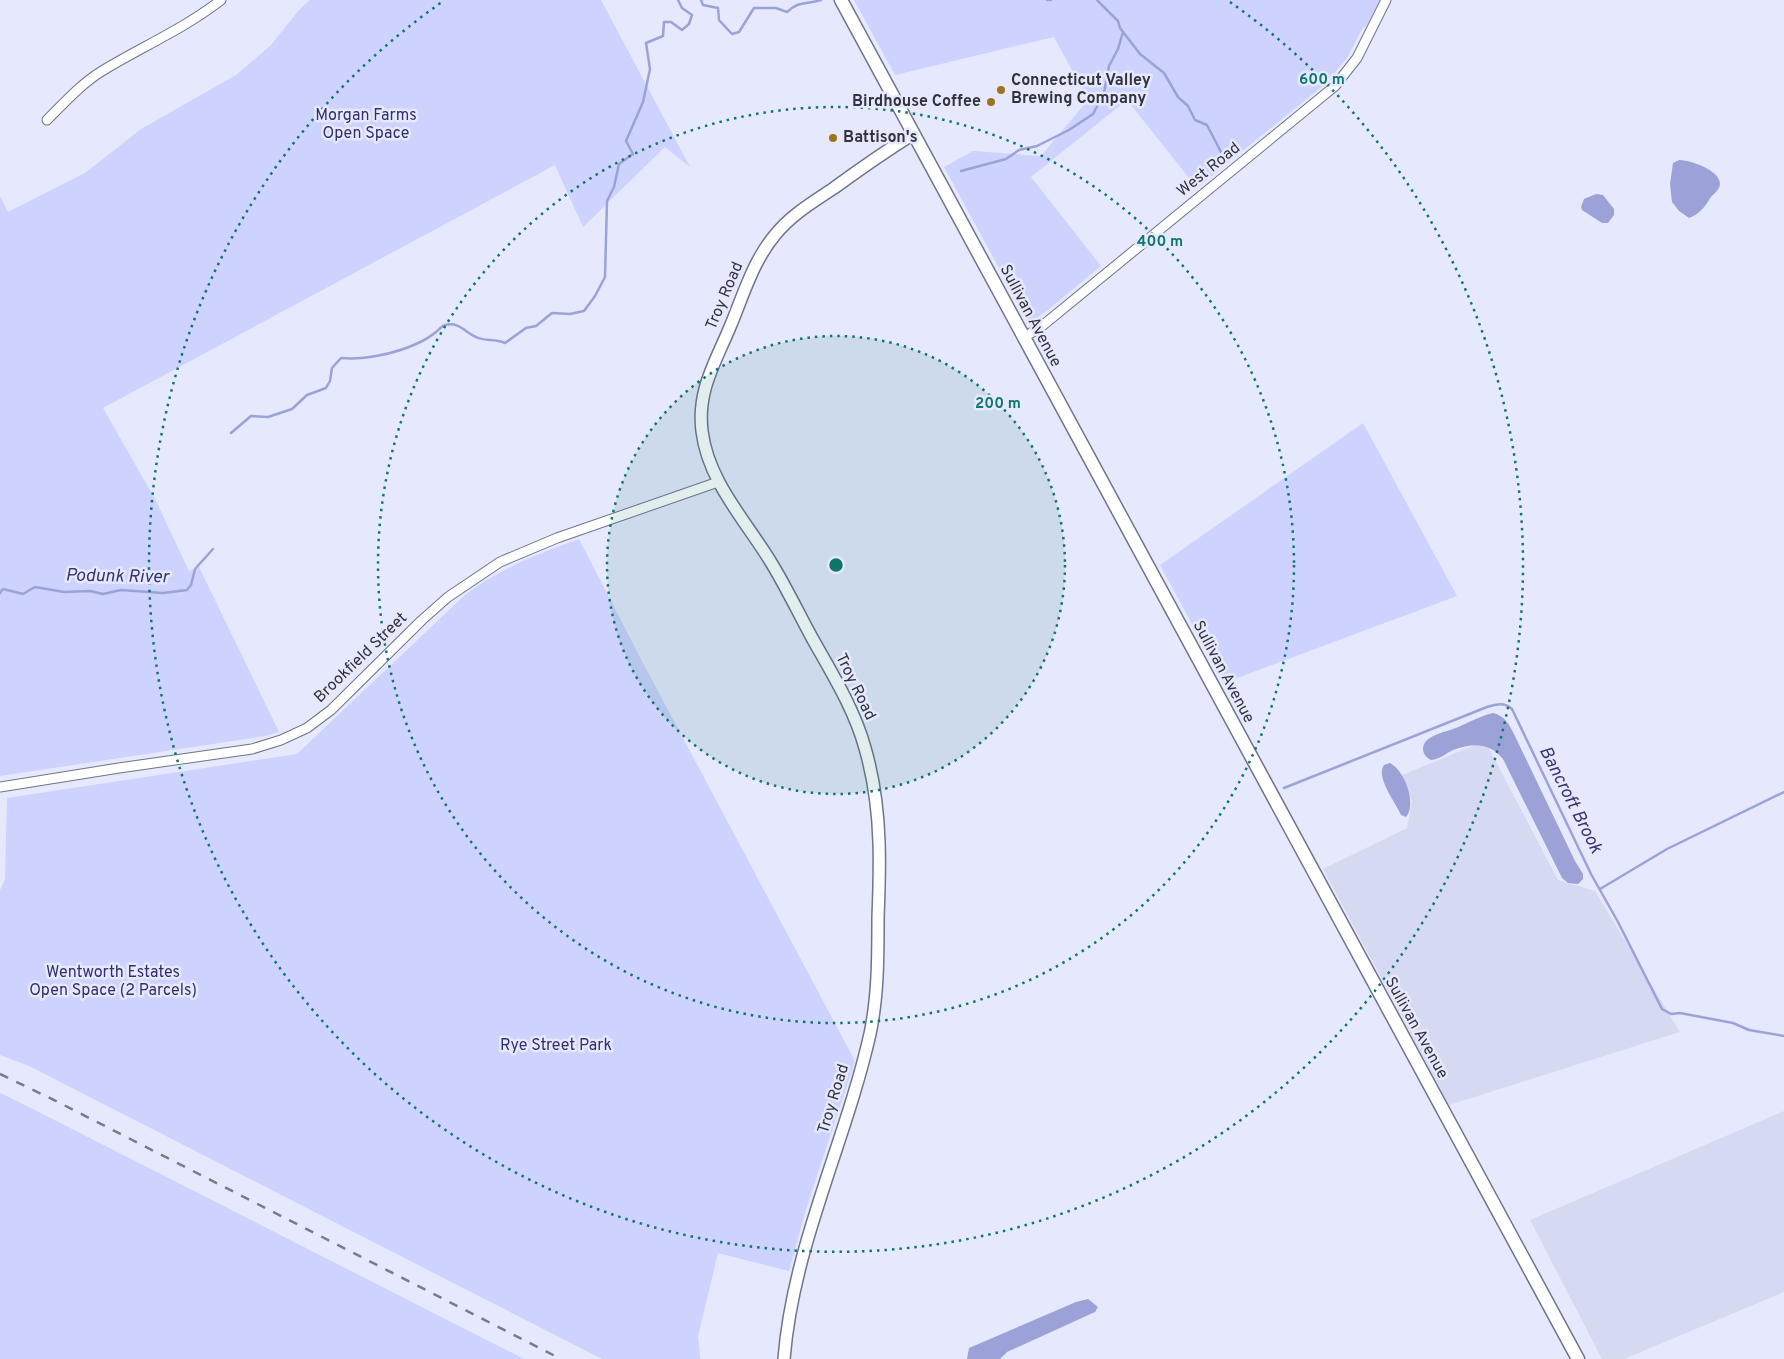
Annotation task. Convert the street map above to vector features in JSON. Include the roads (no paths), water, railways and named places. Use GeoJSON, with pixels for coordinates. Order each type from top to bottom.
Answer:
{"type":"FeatureCollection","features":[{"type":"Feature","properties":{"kind":"main road","name":"Sullivan Avenue"},"geometry":{"type":"LineString","coordinates":[[840,0],[1578,1359]]}},
{"type":"Feature","properties":{"kind":"street"},"geometry":{"type":"LineString","coordinates":[[47,120],[100,72],[188,23],[221,0]]}},
{"type":"Feature","properties":{"kind":"street","name":"West Road"},"geometry":{"type":"LineString","coordinates":[[1023,338],[1042,326],[1335,86],[1357,58],[1386,0]]}},
{"type":"Feature","properties":{"kind":"street","name":"Troy Road"},"geometry":{"type":"LineString","coordinates":[[784,1359],[795,1281],[810,1226],[860,1072],[876,1003],[879,843],[875,792],[864,745],[851,712],[773,565],[718,482],[708,456],[702,432],[702,402],[705,384],[759,258],[774,236],[792,217],[913,134]]}},
{"type":"Feature","properties":{"kind":"street","name":"Brookfield Street"},"geometry":{"type":"LineString","coordinates":[[0,787],[252,749],[281,740],[307,728],[331,710],[429,614],[448,598],[500,562],[557,538],[718,482]]}},
{"type":"Feature","properties":{"kind":"waterway","name":"Podunk River"},"geometry":{"type":"LineString","coordinates":[[231,433],[251,416],[268,417],[292,409],[307,395],[326,388],[330,381],[332,368],[341,358],[379,356],[398,351],[421,342],[442,326],[450,324],[454,324],[480,338],[505,343],[526,328],[536,326],[552,313],[570,314],[584,311],[605,277],[607,201],[614,187],[619,164],[633,154],[626,141],[643,102],[650,69],[646,43],[663,36],[664,22],[671,22],[682,30],[689,24],[692,15],[682,8],[678,0]]}},
{"type":"Feature","properties":{"kind":"waterway","name":"Podunk River"},"geometry":{"type":"LineString","coordinates":[[701,0],[703,5],[718,8],[719,20],[732,34],[739,32],[754,8],[776,8],[787,12],[800,4],[821,0]]}},
{"type":"Feature","properties":{"kind":"waterway"},"geometry":{"type":"LineString","coordinates":[[1097,0],[1118,21],[1120,28],[1140,54],[1164,73],[1178,97],[1188,106],[1195,120],[1207,125],[1221,152]]}},
{"type":"Feature","properties":{"kind":"waterway"},"geometry":{"type":"LineString","coordinates":[[961,171],[1006,159],[1019,150],[1037,146],[1069,130],[1093,114],[1104,93],[1109,66],[1118,49],[1123,32]]}},
{"type":"Feature","properties":{"kind":"waterway","name":"Podunk River"},"geometry":{"type":"LineString","coordinates":[[0,593],[3,589],[23,594],[35,587],[64,592],[90,591],[103,594],[121,590],[163,593],[187,590],[191,585],[195,569],[213,549]]}},
{"type":"Feature","properties":{"kind":"waterway","name":"Bancroft Brook"},"geometry":{"type":"LineString","coordinates":[[1284,788],[1487,707],[1497,704],[1506,705],[1512,709],[1591,874],[1618,922],[1662,1009],[1671,1014],[1680,1013],[1733,1023],[1749,1030],[1784,1036]]}},
{"type":"Feature","properties":{"kind":"waterway"},"geometry":{"type":"LineString","coordinates":[[1600,889],[1667,849],[1784,792]]}},
{"type":"Feature","properties":{"kind":"railway"},"geometry":{"type":"LineString","coordinates":[[0,1074],[561,1359]]}},
{"type":"Feature","properties":{"kind":"place","name":"Connecticut Valley Brewing Company"},"geometry":{"type":"Point","coordinates":[1001,90]}},
{"type":"Feature","properties":{"kind":"place","name":"Birdhouse Coffee"},"geometry":{"type":"Point","coordinates":[991,102]}},
{"type":"Feature","properties":{"kind":"place","name":"Battison's"},"geometry":{"type":"Point","coordinates":[833,138]}},
{"type":"Feature","properties":{"kind":"park label","name":"Morgan Farms Open Space"},"geometry":{"type":"Point","coordinates":[366,125]}},
{"type":"Feature","properties":{"kind":"park label","name":"Wentworth Estates Open Space (2 Parcels)"},"geometry":{"type":"Point","coordinates":[113,982]}},
{"type":"Feature","properties":{"kind":"park label","name":"Rye Street Park"},"geometry":{"type":"Point","coordinates":[556,1046]}}]}
